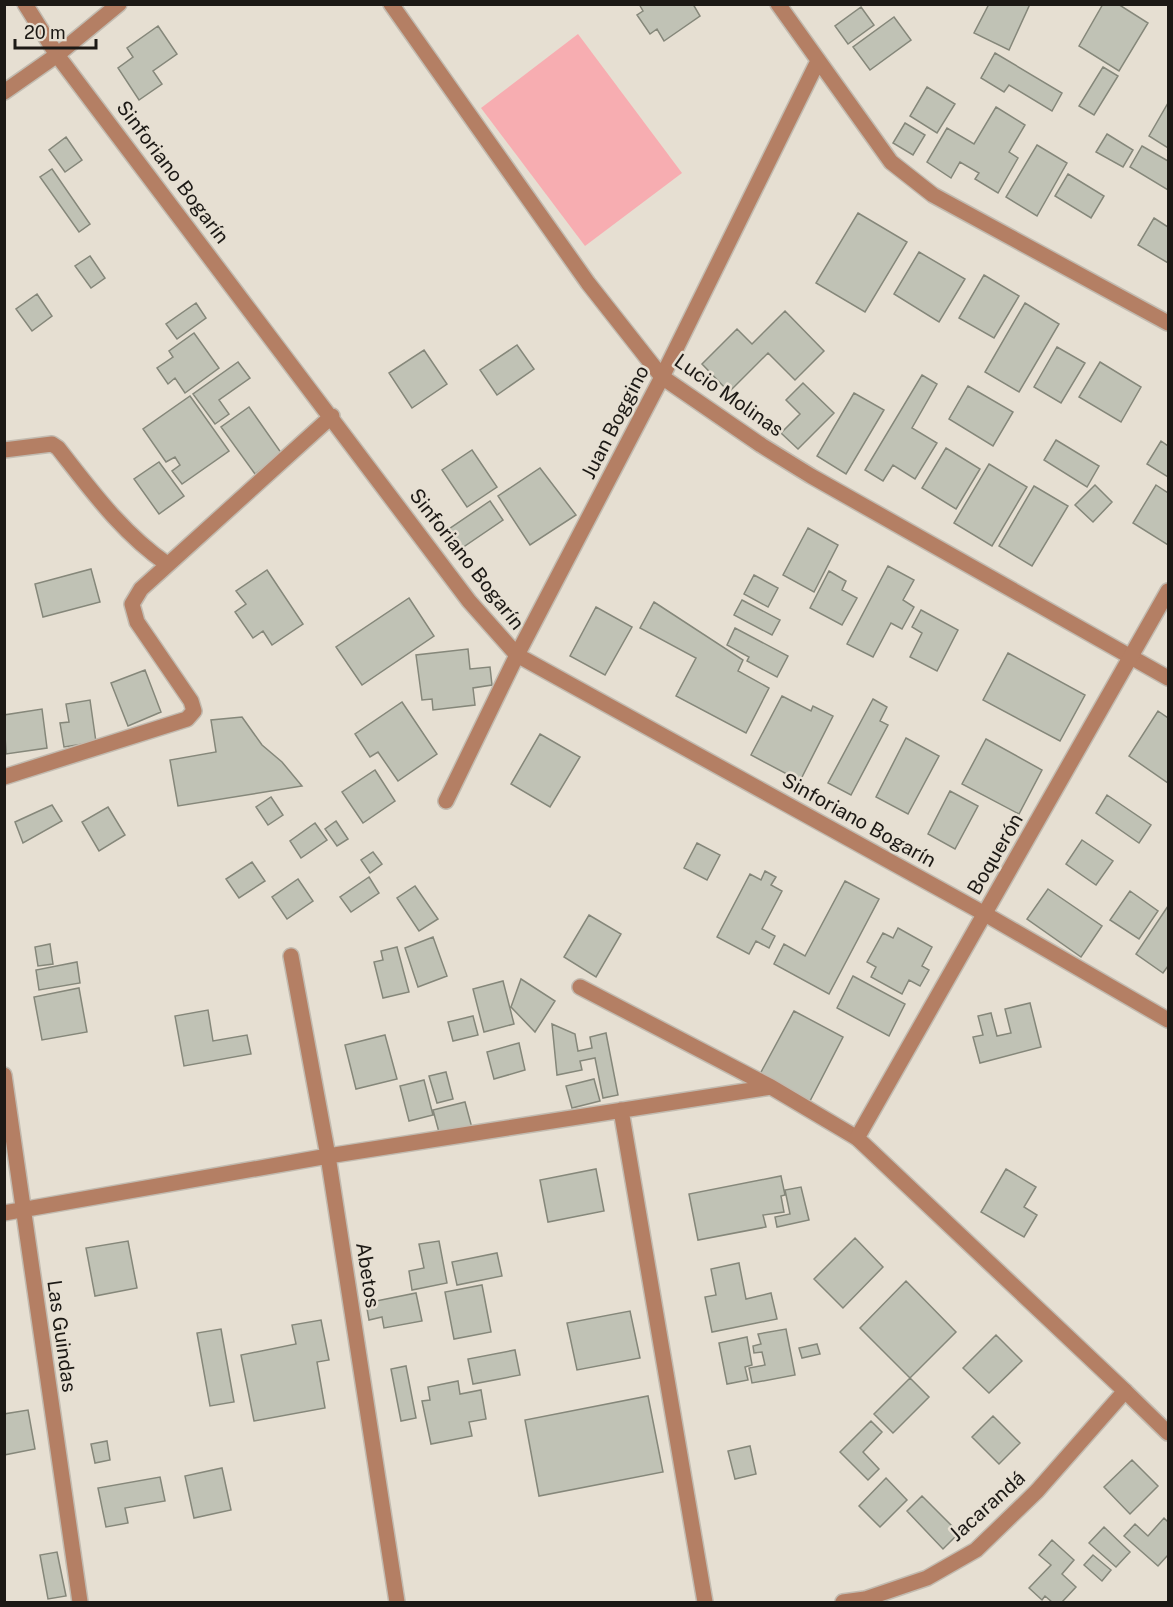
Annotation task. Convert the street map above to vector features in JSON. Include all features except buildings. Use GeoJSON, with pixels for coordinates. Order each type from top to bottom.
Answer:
{"type":"FeatureCollection","features":[{"type":"Feature","properties":{"kind":"street","name":"Sinforiano Bogarín"},"geometry":{"type":"LineString","coordinates":[[25,4],[57,55],[332,416],[470,602],[517,655],[985,914],[1168,1020]]}},
{"type":"Feature","properties":{"kind":"street"},"geometry":{"type":"LineString","coordinates":[[4,92],[57,55],[119,4]]}},
{"type":"Feature","properties":{"kind":"street","name":"Lucio Molinas"},"geometry":{"type":"LineString","coordinates":[[391,4],[588,283],[662,377],[761,445],[811,476],[1168,678]]}},
{"type":"Feature","properties":{"kind":"street"},"geometry":{"type":"LineString","coordinates":[[778,4],[891,162],[933,195],[1168,323]]}},
{"type":"Feature","properties":{"kind":"street","name":"Juan Boggino"},"geometry":{"type":"LineString","coordinates":[[446,801],[517,655],[662,377],[818,61]]}},
{"type":"Feature","properties":{"kind":"street"},"geometry":{"type":"LineString","coordinates":[[4,777],[188,719],[194,711],[191,701],[136,622],[132,604],[141,589],[167,564],[332,416]]}},
{"type":"Feature","properties":{"kind":"street"},"geometry":{"type":"LineString","coordinates":[[4,450],[52,444],[58,448],[114,519],[140,546],[167,564]]}},
{"type":"Feature","properties":{"kind":"street","name":"Boquerón"},"geometry":{"type":"LineString","coordinates":[[858,1138],[1168,591]]}},
{"type":"Feature","properties":{"kind":"street","name":"Abetos"},"geometry":{"type":"LineString","coordinates":[[291,956],[328,1156],[397,1602]]}},
{"type":"Feature","properties":{"kind":"street"},"geometry":{"type":"LineString","coordinates":[[580,987],[771,1087],[858,1138],[1168,1433]]}},
{"type":"Feature","properties":{"kind":"street","name":"Las Guindas"},"geometry":{"type":"LineString","coordinates":[[4,1075],[80,1602]]}},
{"type":"Feature","properties":{"kind":"street"},"geometry":{"type":"LineString","coordinates":[[4,1213],[328,1156],[771,1087]]}},
{"type":"Feature","properties":{"kind":"street"},"geometry":{"type":"LineString","coordinates":[[621,1110],[705,1602]]}},
{"type":"Feature","properties":{"kind":"street","name":"Jacarandá"},"geometry":{"type":"LineString","coordinates":[[843,1602],[865,1599],[927,1578],[976,1550],[1037,1491],[1125,1391]]}},
{"type":"Feature","properties":{"kind":"shaded area"},"geometry":{"type":"Polygon","coordinates":[[[578,34],[682,173],[585,246],[481,108],[578,34]]]}}]}
